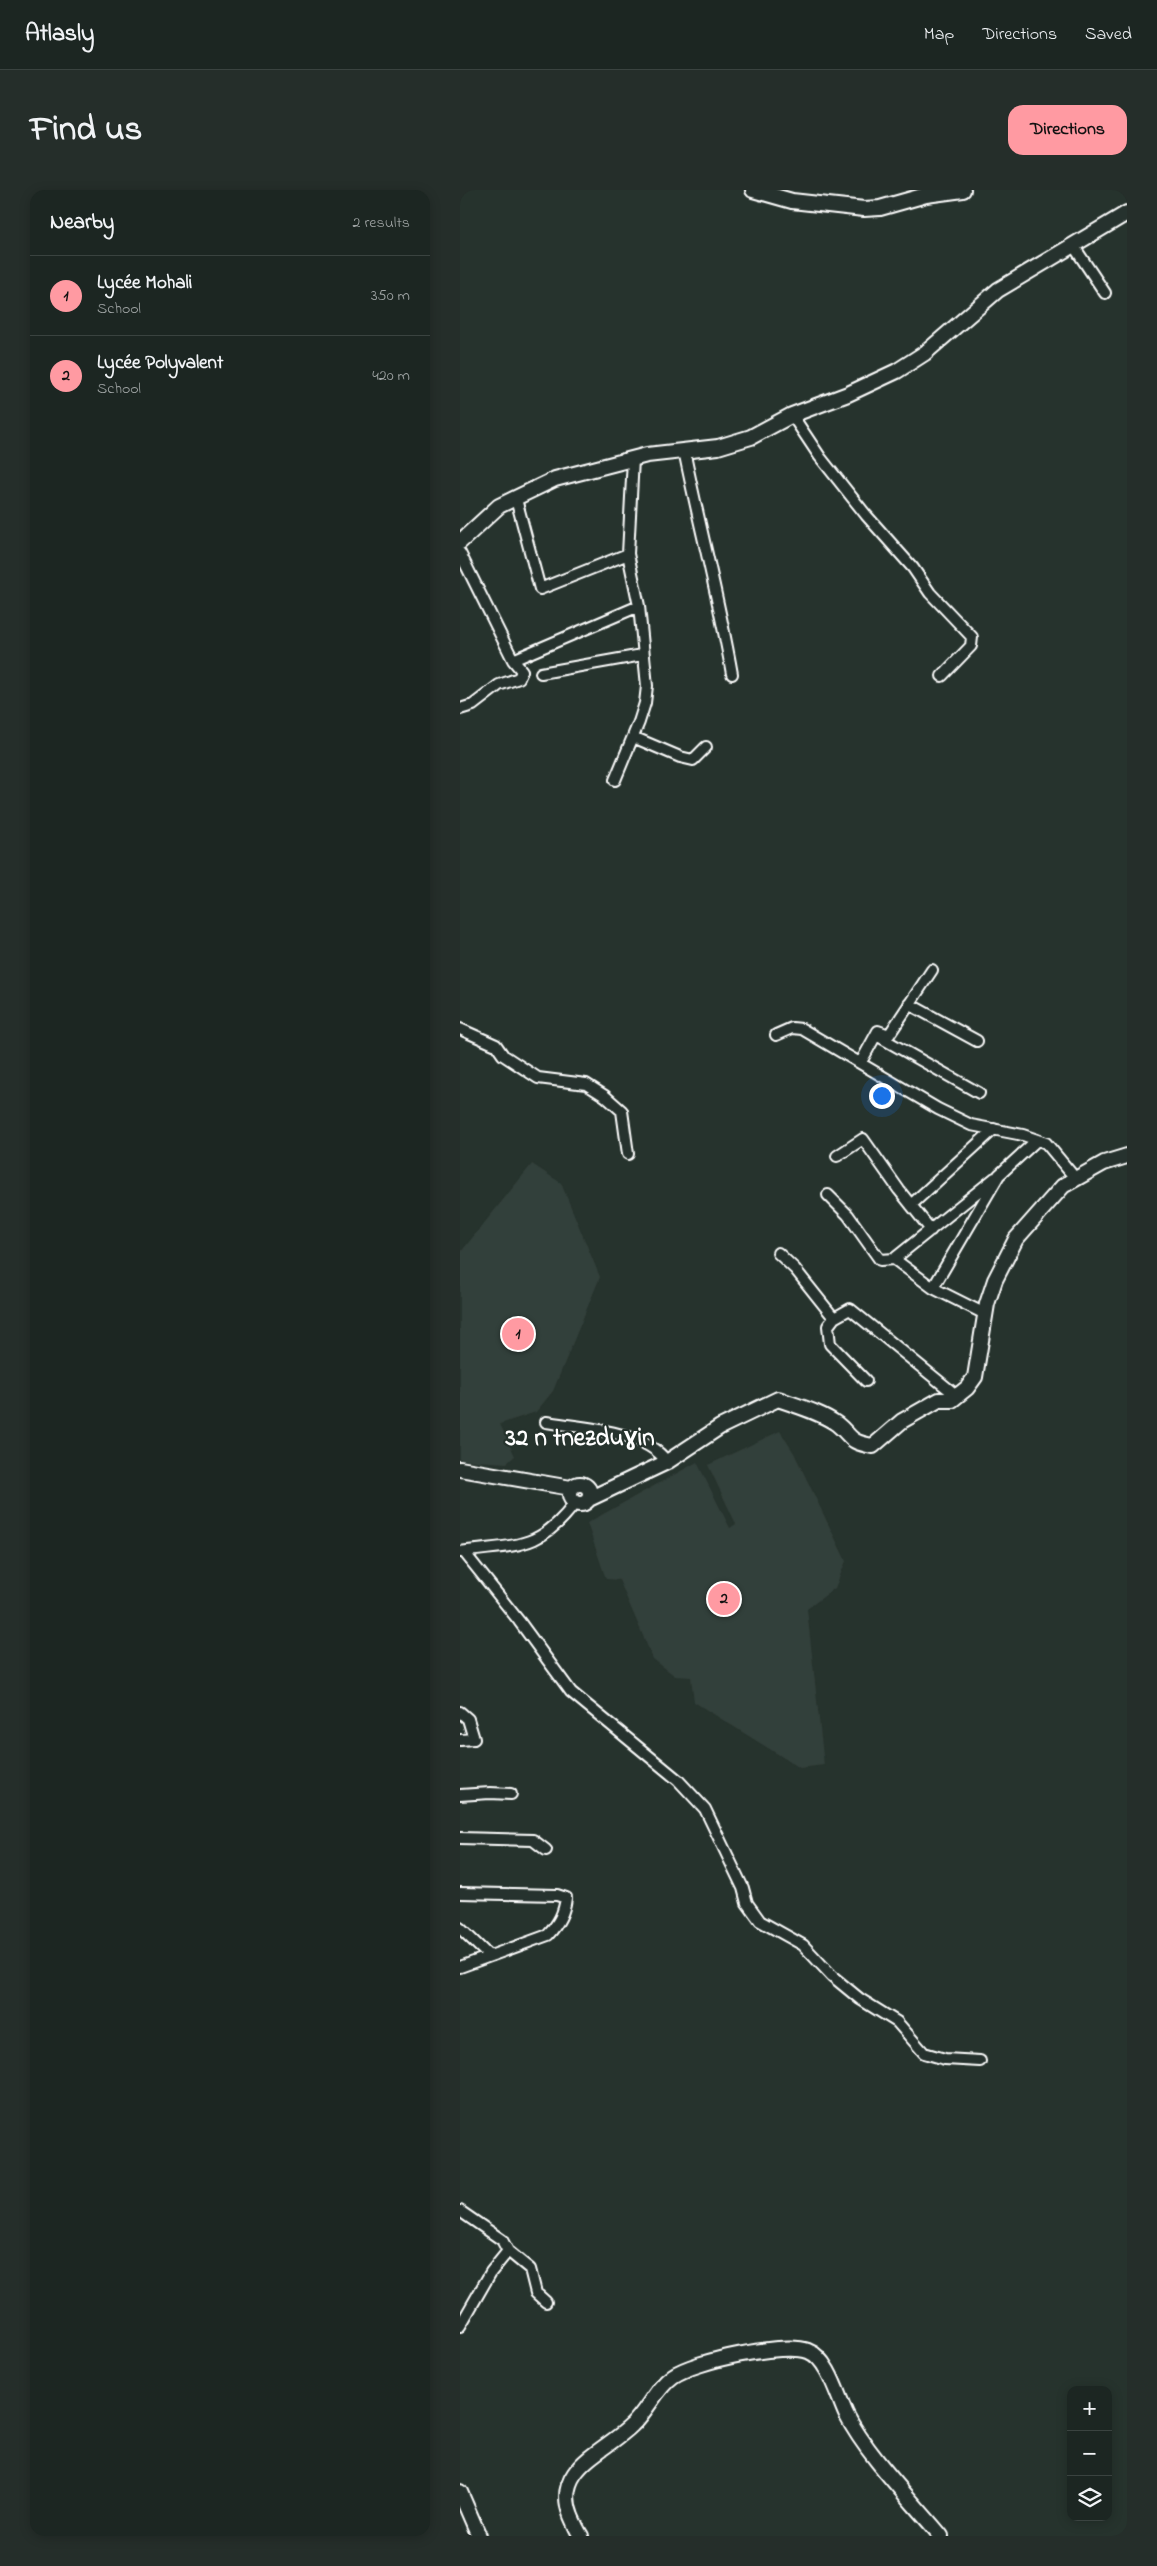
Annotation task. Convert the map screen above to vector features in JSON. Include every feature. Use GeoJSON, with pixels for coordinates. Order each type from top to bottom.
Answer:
{"type":"FeatureCollection","features":[{"type":"Feature","properties":{"kind":"street"},"geometry":{"type":"LineString","coordinates":[[752,190],[792,201],[864,209],[880,208],[926,195],[963,190]]}},
{"type":"Feature","properties":{"kind":"street"},"geometry":{"type":"LineString","coordinates":[[460,542],[498,506],[555,479],[633,458],[718,447],[751,437],[792,415],[848,394],[897,372],[925,353],[998,290],[1127,213]]}},
{"type":"Feature","properties":{"kind":"street"},"geometry":{"type":"LineString","coordinates":[[1073,245],[1106,293]]}},
{"type":"Feature","properties":{"kind":"street"},"geometry":{"type":"LineString","coordinates":[[792,415],[820,457],[860,508],[913,568],[930,593],[972,637],[971,646],[942,676]]}},
{"type":"Feature","properties":{"kind":"street"},"geometry":{"type":"LineString","coordinates":[[684,450],[703,541],[720,608],[732,674]]}},
{"type":"Feature","properties":{"kind":"street"},"geometry":{"type":"LineString","coordinates":[[616,780],[646,703],[647,686],[642,655],[639,606],[628,554],[633,458]]}},
{"type":"Feature","properties":{"kind":"street"},"geometry":{"type":"LineString","coordinates":[[516,499],[540,589],[628,554]]}},
{"type":"Feature","properties":{"kind":"street"},"geometry":{"type":"LineString","coordinates":[[460,553],[514,660],[522,671],[519,678],[499,685],[473,705],[460,709]]}},
{"type":"Feature","properties":{"kind":"street"},"geometry":{"type":"LineString","coordinates":[[514,660],[639,606]]}},
{"type":"Feature","properties":{"kind":"street"},"geometry":{"type":"LineString","coordinates":[[541,673],[642,655]]}},
{"type":"Feature","properties":{"kind":"street"},"geometry":{"type":"LineString","coordinates":[[633,737],[680,757],[693,760],[706,747]]}},
{"type":"Feature","properties":{"kind":"street"},"geometry":{"type":"LineString","coordinates":[[861,1062],[878,1031],[889,1035],[932,970]]}},
{"type":"Feature","properties":{"kind":"street"},"geometry":{"type":"LineString","coordinates":[[909,1004],[977,1041]]}},
{"type":"Feature","properties":{"kind":"street"},"geometry":{"type":"LineString","coordinates":[[776,1035],[792,1028],[802,1029],[938,1109],[971,1125],[1046,1143],[1075,1178]]}},
{"type":"Feature","properties":{"kind":"street"},"geometry":{"type":"LineString","coordinates":[[460,1029],[496,1045],[503,1055],[538,1078],[586,1084],[601,1092],[622,1111],[628,1154]]}},
{"type":"Feature","properties":{"kind":"street"},"geometry":{"type":"LineString","coordinates":[[876,1035],[979,1093]]}},
{"type":"Feature","properties":{"kind":"street"},"geometry":{"type":"LineString","coordinates":[[911,1205],[994,1129]]}},
{"type":"Feature","properties":{"kind":"street"},"geometry":{"type":"LineString","coordinates":[[837,1156],[863,1139],[911,1205],[932,1230]]}},
{"type":"Feature","properties":{"kind":"street"},"geometry":{"type":"LineString","coordinates":[[828,1195],[848,1215],[880,1260],[894,1259],[932,1230],[1037,1140]]}},
{"type":"Feature","properties":{"kind":"street"},"geometry":{"type":"LineString","coordinates":[[462,1552],[511,1548],[530,1542],[588,1496],[635,1479],[667,1462],[720,1427],[778,1399],[807,1409],[837,1424],[847,1436],[859,1444],[873,1446],[902,1421],[940,1400],[952,1400],[967,1388],[975,1377],[985,1314],[995,1280],[1016,1239],[1063,1186],[1104,1163],[1127,1156]]}},
{"type":"Feature","properties":{"kind":"street"},"geometry":{"type":"LineString","coordinates":[[933,1288],[999,1174]]}},
{"type":"Feature","properties":{"kind":"street"},"geometry":{"type":"LineString","coordinates":[[778,1253],[795,1269],[834,1318]]}},
{"type":"Feature","properties":{"kind":"street"},"geometry":{"type":"LineString","coordinates":[[894,1259],[933,1288],[985,1314]]}},
{"type":"Feature","properties":{"kind":"street"},"geometry":{"type":"LineString","coordinates":[[866,1381],[830,1344],[828,1326],[834,1318],[850,1309],[957,1396]]}},
{"type":"Feature","properties":{"kind":"street"},"geometry":{"type":"LineString","coordinates":[[546,1422],[633,1438],[661,1454],[667,1462]]}},
{"type":"Feature","properties":{"kind":"street"},"geometry":{"type":"LineString","coordinates":[[460,1469],[572,1488],[578,1484],[588,1496]]}},
{"type":"Feature","properties":{"kind":"street"},"geometry":{"type":"LineString","coordinates":[[462,1552],[519,1621],[571,1692],[678,1780],[705,1809],[743,1888],[747,1903],[760,1921],[803,1945],[832,1976],[860,1999],[897,2022],[924,2053],[945,2059],[980,2061]]}},
{"type":"Feature","properties":{"kind":"street"},"geometry":{"type":"LineString","coordinates":[[460,1712],[468,1720],[474,1738],[460,1740]]}},
{"type":"Feature","properties":{"kind":"street"},"geometry":{"type":"LineString","coordinates":[[460,1795],[511,1794]]}},
{"type":"Feature","properties":{"kind":"street"},"geometry":{"type":"LineString","coordinates":[[460,1838],[534,1840],[546,1850]]}},
{"type":"Feature","properties":{"kind":"street"},"geometry":{"type":"LineString","coordinates":[[460,1893],[557,1895],[566,1898],[565,1909],[558,1924],[548,1935],[460,1967]]}},
{"type":"Feature","properties":{"kind":"street"},"geometry":{"type":"LineString","coordinates":[[460,1928],[489,1956]]}},
{"type":"Feature","properties":{"kind":"street"},"geometry":{"type":"LineString","coordinates":[[460,2211],[502,2240],[508,2251],[530,2269],[536,2293],[546,2302]]}},
{"type":"Feature","properties":{"kind":"street"},"geometry":{"type":"LineString","coordinates":[[460,2326],[491,2272],[508,2251]]}},
{"type":"Feature","properties":{"kind":"street"},"geometry":{"type":"LineString","coordinates":[[581,2536],[567,2505],[567,2486],[591,2456],[632,2425],[673,2376],[700,2363],[784,2348],[809,2351],[825,2365],[847,2415],[861,2439],[941,2536]]}},
{"type":"Feature","properties":{"kind":"street"},"geometry":{"type":"LineString","coordinates":[[460,2492],[479,2536]]}},
{"type":"Feature","properties":{"kind":"shaded area"},"geometry":{"type":"Polygon","coordinates":[[[532,1164],[561,1183],[600,1277],[553,1391],[536,1412],[500,1424],[515,1456],[507,1463],[460,1460],[460,1253],[532,1164]]]}},
{"type":"Feature","properties":{"kind":"shaded area"},"geometry":{"type":"Polygon","coordinates":[[[780,1431],[794,1453],[846,1561],[835,1588],[807,1609],[824,1765],[800,1768],[694,1702],[691,1677],[675,1676],[653,1659],[619,1580],[606,1579],[587,1523],[697,1462],[730,1528],[736,1524],[708,1465],[780,1431]]]}},
{"type":"Feature","properties":{"kind":"place","name":"Lycée Mohali"},"geometry":{"type":"Point","coordinates":[518,1334]}},
{"type":"Feature","properties":{"kind":"place","name":"Lycée Polyvalent"},"geometry":{"type":"Point","coordinates":[724,1599]}},
{"type":"Feature","properties":{"kind":"district","name":"32 n tnezduɣin"},"geometry":{"type":"Point","coordinates":[580,1436]}}]}
